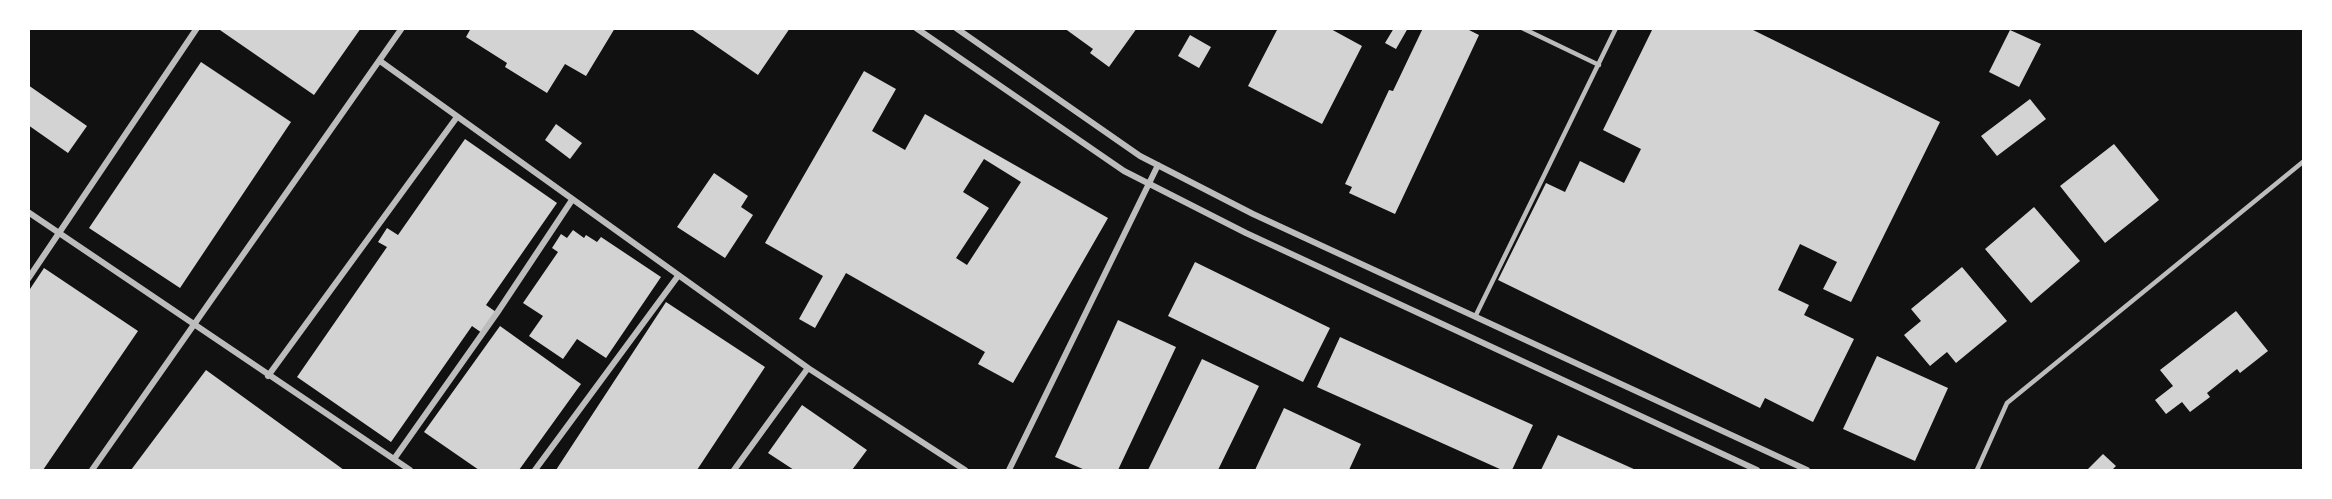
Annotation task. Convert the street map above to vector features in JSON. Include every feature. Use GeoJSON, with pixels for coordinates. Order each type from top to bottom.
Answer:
{"type":"FeatureCollection","features":[{"type":"Feature","properties":{"kind":"street"},"geometry":{"type":"LineString","coordinates":[[28,279],[197,28]]}},
{"type":"Feature","properties":{"kind":"street"},"geometry":{"type":"LineString","coordinates":[[92,471],[402,28]]}},
{"type":"Feature","properties":{"kind":"street"},"geometry":{"type":"LineString","coordinates":[[916,28],[1124,171],[1257,238],[1757,471]]}},
{"type":"Feature","properties":{"kind":"street"},"geometry":{"type":"LineString","coordinates":[[956,28],[1140,156],[1253,214],[1807,471]]}},
{"type":"Feature","properties":{"kind":"street"},"geometry":{"type":"LineString","coordinates":[[380,61],[808,368],[964,471]]}},
{"type":"Feature","properties":{"kind":"street"},"geometry":{"type":"LineString","coordinates":[[268,376],[457,117]]}},
{"type":"Feature","properties":{"kind":"street"},"geometry":{"type":"LineString","coordinates":[[1009,471],[1158,165]]}},
{"type":"Feature","properties":{"kind":"street"},"geometry":{"type":"LineString","coordinates":[[394,459],[497,313],[572,200]]}},
{"type":"Feature","properties":{"kind":"street"},"geometry":{"type":"LineString","coordinates":[[28,212],[410,471]]}},
{"type":"Feature","properties":{"kind":"street"},"geometry":{"type":"LineString","coordinates":[[535,471],[678,276]]}},
{"type":"Feature","properties":{"kind":"street"},"geometry":{"type":"LineString","coordinates":[[734,471],[808,368]]}},
{"type":"Feature","properties":{"kind":"lane"},"geometry":{"type":"LineString","coordinates":[[1522,28],[1599,65]]}},
{"type":"Feature","properties":{"kind":"lane"},"geometry":{"type":"LineString","coordinates":[[1475,317],[1616,28]]}},
{"type":"Feature","properties":{"kind":"lane"},"geometry":{"type":"LineString","coordinates":[[1977,471],[2007,403],[2304,160]]}},
{"type":"Feature","properties":{"kind":"building"},"geometry":{"type":"Polygon","coordinates":[[[217,28],[361,28],[314,95],[217,28]]]}},
{"type":"Feature","properties":{"kind":"building"},"geometry":{"type":"Polygon","coordinates":[[[471,28],[615,28],[586,76],[565,64],[547,93],[505,67],[507,63],[466,37],[471,28]]]}},
{"type":"Feature","properties":{"kind":"building"},"geometry":{"type":"Polygon","coordinates":[[[690,28],[790,28],[758,75],[690,28]]]}},
{"type":"Feature","properties":{"kind":"building"},"geometry":{"type":"Polygon","coordinates":[[[1064,28],[1137,28],[1109,67],[1090,53],[1093,49],[1064,28]]]}},
{"type":"Feature","properties":{"kind":"building"},"geometry":{"type":"Polygon","coordinates":[[[1278,28],[1329,28],[1362,46],[1322,124],[1248,86],[1278,28]]]}},
{"type":"Feature","properties":{"kind":"building"},"geometry":{"type":"Polygon","coordinates":[[[1394,28],[1408,28],[1396,49],[1385,43],[1394,28]]]}},
{"type":"Feature","properties":{"kind":"building"},"geometry":{"type":"Polygon","coordinates":[[[1423,28],[1465,28],[1479,35],[1395,214],[1349,193],[1352,187],[1345,184],[1389,90],[1393,91],[1423,28]]]}},
{"type":"Feature","properties":{"kind":"building"},"geometry":{"type":"Polygon","coordinates":[[[1653,28],[1749,28],[1940,122],[1851,302],[1823,289],[1837,262],[1800,244],[1778,290],[1809,305],[1804,315],[1854,339],[1813,422],[1765,398],[1760,408],[1498,280],[1546,183],[1565,192],[1580,161],[1624,183],[1641,149],[1603,130],[1653,28]]]}},
{"type":"Feature","properties":{"kind":"building"},"geometry":{"type":"Polygon","coordinates":[[[2010,30],[2041,44],[2019,87],[1989,72],[2010,30]]]}},
{"type":"Feature","properties":{"kind":"building"},"geometry":{"type":"Polygon","coordinates":[[[1190,35],[1211,47],[1199,68],[1178,56],[1190,35]]]}},
{"type":"Feature","properties":{"kind":"building"},"geometry":{"type":"Polygon","coordinates":[[[201,62],[291,122],[180,288],[89,228],[201,62]]]}},
{"type":"Feature","properties":{"kind":"building"},"geometry":{"type":"Polygon","coordinates":[[[864,71],[896,89],[872,131],[905,150],[925,114],[1108,218],[1013,383],[978,364],[985,352],[846,273],[815,328],[799,319],[823,276],[765,243],[864,71]],[[984,159],[963,192],[989,208],[956,258],[967,265],[1021,182],[984,159]]]}},
{"type":"Feature","properties":{"kind":"building"},"geometry":{"type":"Polygon","coordinates":[[[28,85],[87,126],[68,153],[28,125],[28,85]]]}},
{"type":"Feature","properties":{"kind":"building"},"geometry":{"type":"Polygon","coordinates":[[[2030,99],[2046,119],[1997,156],[1981,136],[2030,99]]]}},
{"type":"Feature","properties":{"kind":"building"},"geometry":{"type":"Polygon","coordinates":[[[556,124],[582,143],[570,159],[545,140],[556,124]]]}},
{"type":"Feature","properties":{"kind":"building"},"geometry":{"type":"Polygon","coordinates":[[[465,139],[557,203],[486,305],[496,312],[482,333],[472,326],[391,442],[297,377],[387,247],[378,242],[387,228],[398,235],[465,139]]]}},
{"type":"Feature","properties":{"kind":"building"},"geometry":{"type":"Polygon","coordinates":[[[2114,144],[2159,200],[2105,243],[2060,186],[2114,144]]]}},
{"type":"Feature","properties":{"kind":"building"},"geometry":{"type":"Polygon","coordinates":[[[714,173],[748,196],[741,207],[753,215],[725,258],[677,227],[714,173]]]}},
{"type":"Feature","properties":{"kind":"building"},"geometry":{"type":"Polygon","coordinates":[[[2034,207],[2080,261],[2031,303],[1985,249],[2034,207]]]}},
{"type":"Feature","properties":{"kind":"building"},"geometry":{"type":"Polygon","coordinates":[[[573,230],[584,238],[586,235],[597,242],[601,237],[661,277],[606,358],[577,339],[563,359],[529,336],[543,316],[523,303],[558,252],[552,248],[561,234],[567,238],[573,230]]]}},
{"type":"Feature","properties":{"kind":"building"},"geometry":{"type":"Polygon","coordinates":[[[1195,262],[1330,328],[1303,382],[1168,316],[1195,262]]]}},
{"type":"Feature","properties":{"kind":"building"},"geometry":{"type":"Polygon","coordinates":[[[1962,267],[2007,321],[1956,363],[1947,352],[1930,366],[1904,335],[1921,321],[1911,309],[1962,267]]]}},
{"type":"Feature","properties":{"kind":"building"},"geometry":{"type":"Polygon","coordinates":[[[44,268],[138,331],[43,470],[28,470],[28,292],[44,268]]]}},
{"type":"Feature","properties":{"kind":"building"},"geometry":{"type":"Polygon","coordinates":[[[666,302],[765,367],[697,470],[556,470],[666,302]]]}},
{"type":"Feature","properties":{"kind":"building"},"geometry":{"type":"Polygon","coordinates":[[[2236,311],[2268,351],[2240,373],[2237,369],[2207,393],[2210,397],[2190,412],[2182,402],[2166,414],[2155,400],[2173,386],[2160,370],[2236,311]]]}},
{"type":"Feature","properties":{"kind":"building"},"geometry":{"type":"Polygon","coordinates":[[[1118,320],[1176,347],[1118,470],[1085,470],[1055,457],[1118,320]]]}},
{"type":"Feature","properties":{"kind":"building"},"geometry":{"type":"Polygon","coordinates":[[[500,326],[581,384],[519,470],[479,470],[424,432],[500,326]]]}},
{"type":"Feature","properties":{"kind":"building"},"geometry":{"type":"Polygon","coordinates":[[[1340,337],[1533,425],[1512,470],[1502,470],[1317,387],[1340,337]]]}},
{"type":"Feature","properties":{"kind":"building"},"geometry":{"type":"Polygon","coordinates":[[[1877,356],[1948,388],[1915,461],[1843,429],[1877,356]]]}},
{"type":"Feature","properties":{"kind":"building"},"geometry":{"type":"Polygon","coordinates":[[[1202,359],[1259,386],[1218,470],[1148,470],[1202,359]]]}},
{"type":"Feature","properties":{"kind":"building"},"geometry":{"type":"Polygon","coordinates":[[[206,370],[344,470],[131,470],[206,370]]]}},
{"type":"Feature","properties":{"kind":"building"},"geometry":{"type":"Polygon","coordinates":[[[802,405],[867,450],[852,470],[794,470],[768,453],[802,405]]]}},
{"type":"Feature","properties":{"kind":"building"},"geometry":{"type":"Polygon","coordinates":[[[1284,408],[1361,444],[1349,470],[1255,470],[1284,408]]]}},
{"type":"Feature","properties":{"kind":"building"},"geometry":{"type":"Polygon","coordinates":[[[1558,435],[1636,470],[1541,470],[1558,435]]]}},
{"type":"Feature","properties":{"kind":"building"},"geometry":{"type":"Polygon","coordinates":[[[2103,454],[2116,466],[2112,470],[2087,470],[2103,454]]]}}]}
